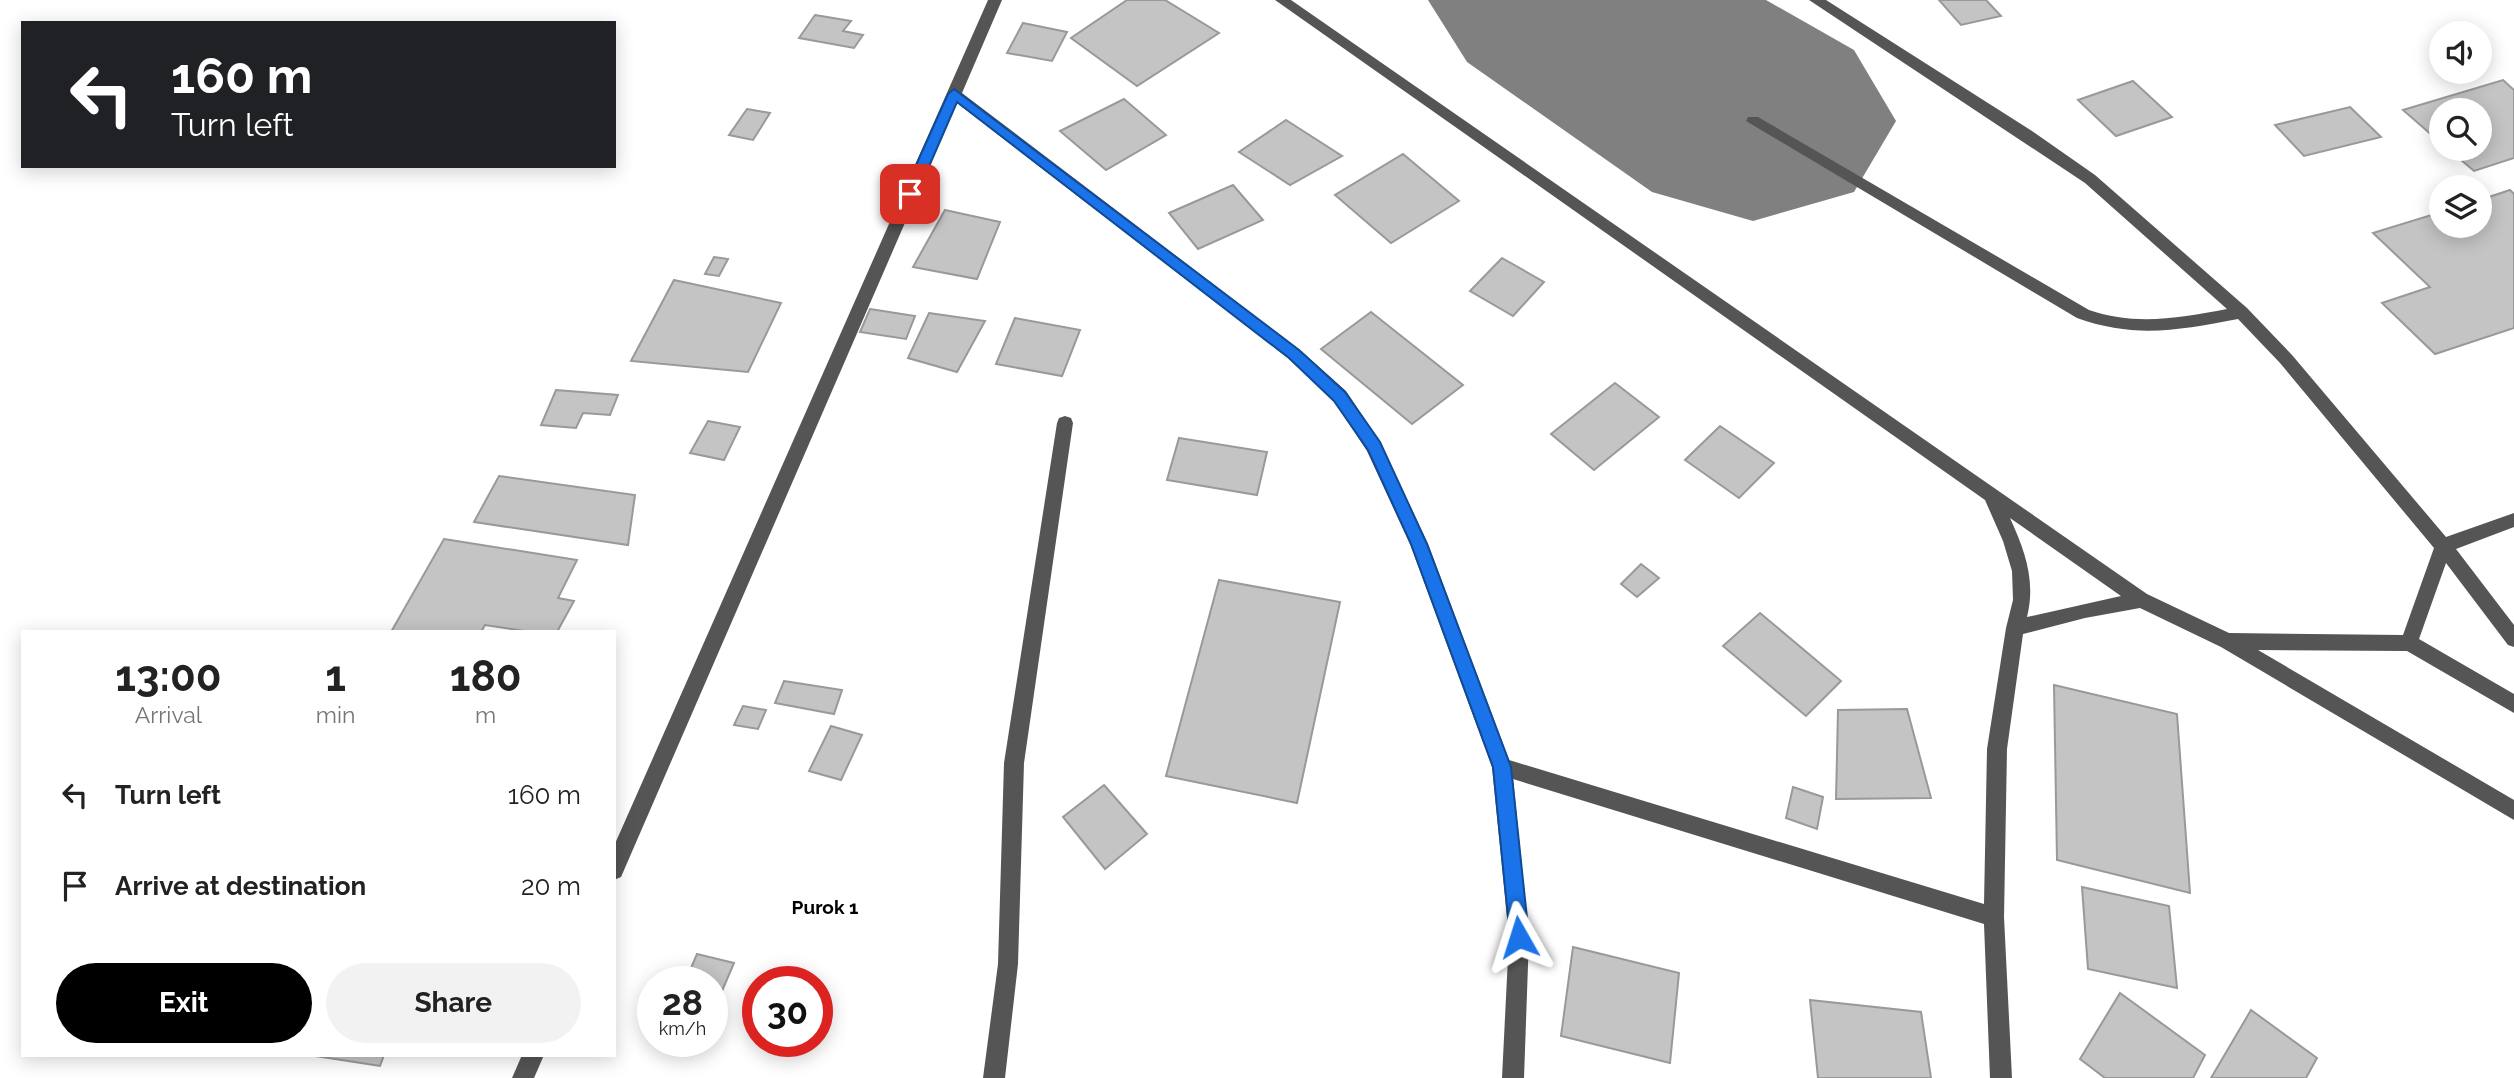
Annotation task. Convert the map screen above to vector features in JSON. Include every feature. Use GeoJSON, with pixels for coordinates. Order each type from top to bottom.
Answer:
{"type":"FeatureCollection","features":[{"type":"Feature","properties":{"kind":"street"},"geometry":{"type":"LineString","coordinates":[[616,865],[995,0]]}},
{"type":"Feature","properties":{"kind":"street"},"geometry":{"type":"LineString","coordinates":[[1282,0],[2141,600],[2227,641],[2514,811]]}},
{"type":"Feature","properties":{"kind":"street"},"geometry":{"type":"LineString","coordinates":[[1816,0],[2027,135],[2090,179],[2241,312],[2286,359],[2443,546],[2514,639]]}},
{"type":"Feature","properties":{"kind":"street"},"geometry":{"type":"LineString","coordinates":[[954,94],[1294,354],[1340,396],[1374,447],[1419,544],[1502,767],[1519,937],[1513,1078]]}},
{"type":"Feature","properties":{"kind":"street"},"geometry":{"type":"LineString","coordinates":[[1753,121],[2083,314],[2107,324],[2137,327],[2174,324],[2241,312]]}},
{"type":"Feature","properties":{"kind":"street"},"geometry":{"type":"LineString","coordinates":[[994,1078],[1008,964],[1014,762],[1065,423]]}},
{"type":"Feature","properties":{"kind":"street"},"geometry":{"type":"LineString","coordinates":[[1991,495],[2021,571],[2022,600],[2015,628],[1997,749],[1994,917],[2001,1078]]}},
{"type":"Feature","properties":{"kind":"street"},"geometry":{"type":"LineString","coordinates":[[2443,546],[2514,520]]}},
{"type":"Feature","properties":{"kind":"street"},"geometry":{"type":"LineString","coordinates":[[2409,643],[2443,546]]}},
{"type":"Feature","properties":{"kind":"street"},"geometry":{"type":"LineString","coordinates":[[2015,628],[2085,610],[2141,600]]}},
{"type":"Feature","properties":{"kind":"street"},"geometry":{"type":"LineString","coordinates":[[2227,641],[2409,643],[2514,704]]}},
{"type":"Feature","properties":{"kind":"street"},"geometry":{"type":"LineString","coordinates":[[1502,767],[1994,917]]}},
{"type":"Feature","properties":{"kind":"street"},"geometry":{"type":"LineString","coordinates":[[523,1078],[532,1057]]}},
{"type":"Feature","properties":{"kind":"building"},"geometry":{"type":"Polygon","coordinates":[[[1127,0],[1165,0],[1219,33],[1137,86],[1071,38],[1127,0]]]}},
{"type":"Feature","properties":{"kind":"building"},"geometry":{"type":"Polygon","coordinates":[[[1939,0],[1986,0],[2001,16],[1961,25],[1939,0]]]}},
{"type":"Feature","properties":{"kind":"building"},"geometry":{"type":"Polygon","coordinates":[[[815,15],[851,21],[843,31],[863,35],[854,48],[799,38],[815,15]]]}},
{"type":"Feature","properties":{"kind":"building"},"geometry":{"type":"Polygon","coordinates":[[[1023,23],[1067,32],[1052,61],[1007,53],[1023,23]]]}},
{"type":"Feature","properties":{"kind":"building"},"geometry":{"type":"Polygon","coordinates":[[[2503,80],[2514,90],[2514,158],[2474,171],[2462,161],[2492,161],[2492,98],[2443,98],[2503,80]]]}},
{"type":"Feature","properties":{"kind":"building"},"geometry":{"type":"Polygon","coordinates":[[[2133,81],[2172,117],[2116,136],[2078,100],[2133,81]]]}},
{"type":"Feature","properties":{"kind":"building"},"geometry":{"type":"Polygon","coordinates":[[[1124,99],[1166,135],[1106,170],[1060,131],[1124,99]]]}},
{"type":"Feature","properties":{"kind":"building"},"geometry":{"type":"Polygon","coordinates":[[[2429,102],[2429,133],[2403,110],[2429,102]]]}},
{"type":"Feature","properties":{"kind":"building"},"geometry":{"type":"Polygon","coordinates":[[[2350,107],[2381,137],[2304,156],[2275,125],[2350,107]]]}},
{"type":"Feature","properties":{"kind":"building"},"geometry":{"type":"Polygon","coordinates":[[[747,109],[770,113],[753,140],[729,135],[747,109]]]}},
{"type":"Feature","properties":{"kind":"building"},"geometry":{"type":"Polygon","coordinates":[[[1286,120],[1342,156],[1290,185],[1239,152],[1286,120]]]}},
{"type":"Feature","properties":{"kind":"building"},"geometry":{"type":"Polygon","coordinates":[[[1403,154],[1459,201],[1391,243],[1335,195],[1403,154]]]}},
{"type":"Feature","properties":{"kind":"building"},"geometry":{"type":"Polygon","coordinates":[[[1233,185],[1263,220],[1198,249],[1169,213],[1233,185]]]}},
{"type":"Feature","properties":{"kind":"building"},"geometry":{"type":"Polygon","coordinates":[[[2510,190],[2514,194],[2514,328],[2435,354],[2382,303],[2430,287],[2373,233],[2429,216],[2429,238],[2492,238],[2492,196],[2510,190]]]}},
{"type":"Feature","properties":{"kind":"building"},"geometry":{"type":"Polygon","coordinates":[[[945,210],[1000,222],[977,279],[913,267],[945,210]]]}},
{"type":"Feature","properties":{"kind":"building"},"geometry":{"type":"Polygon","coordinates":[[[714,257],[728,259],[719,276],[705,274],[714,257]]]}},
{"type":"Feature","properties":{"kind":"building"},"geometry":{"type":"Polygon","coordinates":[[[1502,258],[1544,282],[1513,316],[1470,291],[1502,258]]]}},
{"type":"Feature","properties":{"kind":"building"},"geometry":{"type":"Polygon","coordinates":[[[674,280],[781,303],[748,372],[631,361],[674,280]]]}},
{"type":"Feature","properties":{"kind":"building"},"geometry":{"type":"Polygon","coordinates":[[[870,309],[915,316],[906,339],[860,332],[870,309]]]}},
{"type":"Feature","properties":{"kind":"building"},"geometry":{"type":"Polygon","coordinates":[[[1371,312],[1463,385],[1412,424],[1321,349],[1371,312]]]}},
{"type":"Feature","properties":{"kind":"building"},"geometry":{"type":"Polygon","coordinates":[[[929,313],[985,321],[957,372],[908,358],[929,313]]]}},
{"type":"Feature","properties":{"kind":"building"},"geometry":{"type":"Polygon","coordinates":[[[1015,318],[1080,330],[1062,376],[996,364],[1015,318]]]}},
{"type":"Feature","properties":{"kind":"building"},"geometry":{"type":"Polygon","coordinates":[[[1615,383],[1659,417],[1594,470],[1551,434],[1615,383]]]}},
{"type":"Feature","properties":{"kind":"building"},"geometry":{"type":"Polygon","coordinates":[[[556,390],[618,395],[610,415],[583,413],[576,428],[541,425],[556,390]]]}},
{"type":"Feature","properties":{"kind":"building"},"geometry":{"type":"Polygon","coordinates":[[[708,421],[740,427],[724,460],[690,453],[708,421]]]}},
{"type":"Feature","properties":{"kind":"building"},"geometry":{"type":"Polygon","coordinates":[[[1720,426],[1774,463],[1739,498],[1685,460],[1720,426]]]}},
{"type":"Feature","properties":{"kind":"building"},"geometry":{"type":"Polygon","coordinates":[[[1179,438],[1267,452],[1257,495],[1167,480],[1179,438]]]}},
{"type":"Feature","properties":{"kind":"building"},"geometry":{"type":"Polygon","coordinates":[[[499,476],[635,495],[628,545],[474,522],[499,476]]]}},
{"type":"Feature","properties":{"kind":"building"},"geometry":{"type":"Polygon","coordinates":[[[444,539],[577,560],[558,598],[574,601],[558,630],[518,630],[485,625],[482,630],[392,630],[444,539]]]}},
{"type":"Feature","properties":{"kind":"building"},"geometry":{"type":"Polygon","coordinates":[[[1641,564],[1659,578],[1637,597],[1621,584],[1641,564]]]}},
{"type":"Feature","properties":{"kind":"building"},"geometry":{"type":"Polygon","coordinates":[[[1219,580],[1340,602],[1297,803],[1166,776],[1219,580]]]}},
{"type":"Feature","properties":{"kind":"building"},"geometry":{"type":"Polygon","coordinates":[[[1760,613],[1841,681],[1806,716],[1723,646],[1760,613]]]}},
{"type":"Feature","properties":{"kind":"building"},"geometry":{"type":"Polygon","coordinates":[[[784,681],[842,690],[834,714],[775,703],[784,681]]]}},
{"type":"Feature","properties":{"kind":"building"},"geometry":{"type":"Polygon","coordinates":[[[2054,685],[2177,714],[2190,893],[2057,860],[2054,685]]]}},
{"type":"Feature","properties":{"kind":"building"},"geometry":{"type":"Polygon","coordinates":[[[743,706],[766,710],[758,729],[734,725],[743,706]]]}},
{"type":"Feature","properties":{"kind":"building"},"geometry":{"type":"Polygon","coordinates":[[[1907,709],[1931,798],[1836,799],[1838,710],[1907,709]]]}},
{"type":"Feature","properties":{"kind":"building"},"geometry":{"type":"Polygon","coordinates":[[[831,726],[862,735],[841,780],[809,771],[831,726]]]}},
{"type":"Feature","properties":{"kind":"building"},"geometry":{"type":"Polygon","coordinates":[[[1104,785],[1147,834],[1105,869],[1063,817],[1104,785]]]}},
{"type":"Feature","properties":{"kind":"building"},"geometry":{"type":"Polygon","coordinates":[[[1793,787],[1823,797],[1817,829],[1786,818],[1793,787]]]}},
{"type":"Feature","properties":{"kind":"building"},"geometry":{"type":"Polygon","coordinates":[[[2082,887],[2169,906],[2177,988],[2088,969],[2082,887]]]}},
{"type":"Feature","properties":{"kind":"building"},"geometry":{"type":"Polygon","coordinates":[[[1573,947],[1679,973],[1670,1063],[1561,1036],[1573,947]]]}},
{"type":"Feature","properties":{"kind":"building"},"geometry":{"type":"Polygon","coordinates":[[[697,954],[734,963],[728,977],[728,966],[692,966],[697,954]]]}},
{"type":"Feature","properties":{"kind":"building"},"geometry":{"type":"Polygon","coordinates":[[[2120,993],[2205,1055],[2193,1078],[2105,1078],[2080,1059],[2120,993]]]}},
{"type":"Feature","properties":{"kind":"building"},"geometry":{"type":"Polygon","coordinates":[[[1810,1000],[1921,1012],[1931,1078],[1818,1078],[1810,1000]]]}},
{"type":"Feature","properties":{"kind":"building"},"geometry":{"type":"Polygon","coordinates":[[[2251,1010],[2317,1058],[2306,1078],[2211,1078],[2251,1010]]]}},
{"type":"Feature","properties":{"kind":"building"},"geometry":{"type":"Polygon","coordinates":[[[322,1057],[383,1057],[380,1066],[322,1057]]]}},
{"type":"Feature","properties":{"kind":"runway"},"geometry":{"type":"LineString","coordinates":[[1562,0],[1753,121]]}},
{"type":"Feature","properties":{"kind":"district","name":"Purok 1"},"geometry":{"type":"Point","coordinates":[825,907]}},
{"type":"Feature","properties":{"kind":"route"},"geometry":{"type":"LineString","coordinates":[[910,194],[954,94],[1294,354],[1340,396],[1374,447],[1419,544],[1502,767],[1519,937]]}}]}
